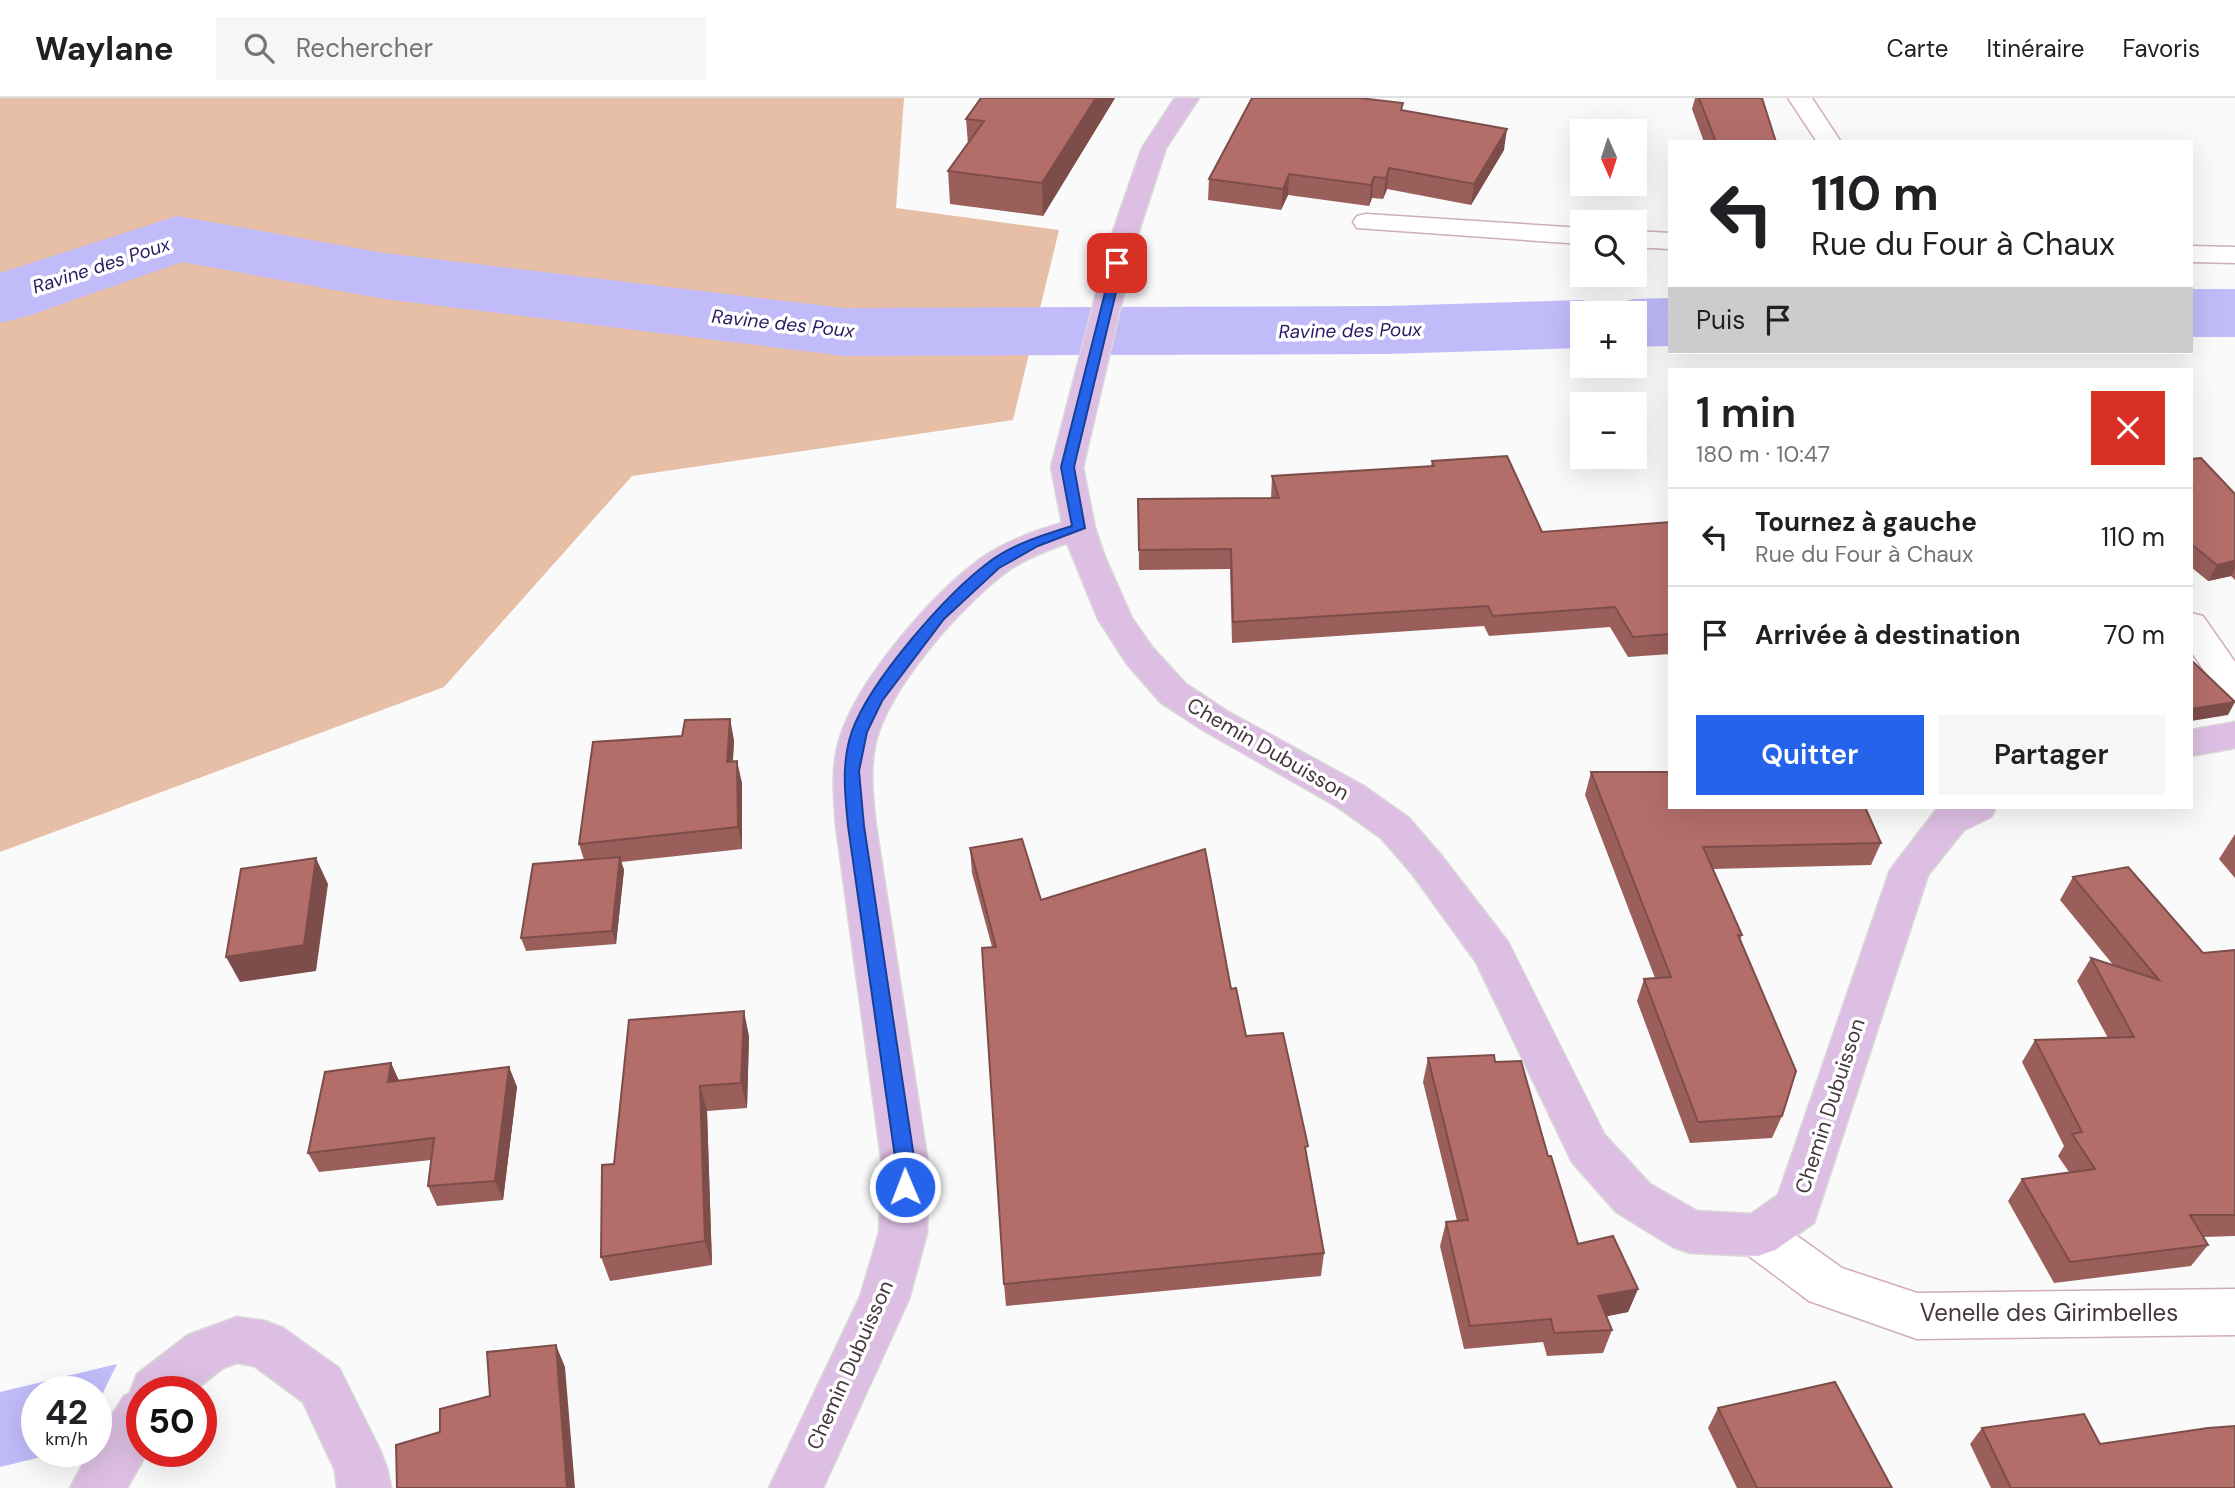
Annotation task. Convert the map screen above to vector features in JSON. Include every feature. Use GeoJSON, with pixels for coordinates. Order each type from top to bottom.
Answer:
{"type":"FeatureCollection","features":[{"type":"Feature","properties":{"kind":"main road"},"geometry":{"type":"LineString","coordinates":[[1079,528],[1067,467],[1078,419],[1124,237],[1154,148],[1187,98]]}},
{"type":"Feature","properties":{"kind":"main road","name":"Chemin Dubuisson"},"geometry":{"type":"LineString","coordinates":[[796,1488],[884,1299],[903,1233],[905,1164],[856,826],[851,771],[860,732],[876,699],[939,616],[994,565],[1033,543],[1079,528],[1088,557],[1115,619],[1140,656],[1173,692],[1214,720],[1350,796],[1395,828],[1427,865],[1493,953],[1588,1148],[1633,1198],[1690,1232],[1758,1235],[1797,1208],[1910,870],[1950,820],[1974,809]]}},
{"type":"Feature","properties":{"kind":"main road"},"geometry":{"type":"LineString","coordinates":[[2193,743],[2235,735]]}},
{"type":"Feature","properties":{"kind":"main road"},"geometry":{"type":"LineString","coordinates":[[174,1376],[206,1351],[237,1340],[265,1344],[321,1385],[361,1468],[364,1488]]}},
{"type":"Feature","properties":{"kind":"main road"},"geometry":{"type":"LineString","coordinates":[[97,1488],[126,1440]]}},
{"type":"Feature","properties":{"kind":"street"},"geometry":{"type":"LineString","coordinates":[[1800,98],[1828,140]]}},
{"type":"Feature","properties":{"kind":"street"},"geometry":{"type":"LineString","coordinates":[[1366,222],[1570,235]]}},
{"type":"Feature","properties":{"kind":"street"},"geometry":{"type":"LineString","coordinates":[[1647,240],[1668,241]]}},
{"type":"Feature","properties":{"kind":"street"},"geometry":{"type":"LineString","coordinates":[[2193,254],[2235,255]]}},
{"type":"Feature","properties":{"kind":"street"},"geometry":{"type":"LineString","coordinates":[[2193,627],[2235,689]]}},
{"type":"Feature","properties":{"kind":"street","name":"Venelle des Girimbelles"},"geometry":{"type":"LineString","coordinates":[[1758,1235],[1826,1284],[1917,1316],[2235,1312]]}},
{"type":"Feature","properties":{"kind":"shaded area"},"geometry":{"type":"Polygon","coordinates":[[[0,98],[904,98],[896,208],[1059,230],[1013,420],[632,476],[444,687],[0,852],[0,98]]]}},
{"type":"Feature","properties":{"kind":"shaded area"},"geometry":{"type":"Polygon","coordinates":[[[117,1364],[111,1376],[67,1376],[117,1364]]]}},
{"type":"Feature","properties":{"kind":"shaded area"},"geometry":{"type":"Polygon","coordinates":[[[21,1387],[21,1462],[0,1467],[0,1392],[21,1387]]]}},
{"type":"Feature","properties":{"kind":"building"},"geometry":{"type":"Polygon","coordinates":[[[981,98],[1096,98],[1042,183],[948,171],[984,121],[966,119],[981,98]]]}},
{"type":"Feature","properties":{"kind":"building"},"geometry":{"type":"Polygon","coordinates":[[[1252,98],[1359,98],[1403,103],[1401,110],[1507,129],[1474,184],[1389,168],[1386,178],[1374,177],[1371,185],[1289,174],[1283,189],[1209,179],[1252,98]]]}},
{"type":"Feature","properties":{"kind":"building"},"geometry":{"type":"Polygon","coordinates":[[[1699,98],[1762,98],[1775,140],[1715,140],[1699,98]]]}},
{"type":"Feature","properties":{"kind":"building"},"geometry":{"type":"Polygon","coordinates":[[[1507,456],[1542,532],[1668,522],[1668,634],[1633,637],[1615,607],[1493,616],[1488,606],[1233,622],[1231,549],[1139,550],[1138,499],[1279,498],[1272,476],[1434,466],[1432,461],[1507,456]]]}},
{"type":"Feature","properties":{"kind":"building"},"geometry":{"type":"Polygon","coordinates":[[[2201,458],[2235,494],[2235,561],[2217,565],[2193,546],[2193,459],[2201,458]]]}},
{"type":"Feature","properties":{"kind":"building"},"geometry":{"type":"Polygon","coordinates":[[[2193,662],[2235,702],[2193,709],[2193,662]]]}},
{"type":"Feature","properties":{"kind":"building"},"geometry":{"type":"Polygon","coordinates":[[[730,719],[727,762],[737,761],[738,827],[579,844],[593,742],[682,736],[685,720],[730,719]]]}},
{"type":"Feature","properties":{"kind":"building"},"geometry":{"type":"Polygon","coordinates":[[[1591,772],[1668,772],[1668,809],[1866,809],[1881,843],[1703,847],[1742,935],[1738,935],[1796,1071],[1782,1116],[1698,1122],[1644,979],[1671,977],[1591,772]]]}},
{"type":"Feature","properties":{"kind":"building"},"geometry":{"type":"Polygon","coordinates":[[[1022,839],[1041,900],[1205,849],[1231,989],[1236,988],[1246,1036],[1283,1033],[1308,1146],[1305,1147],[1324,1253],[1004,1284],[982,948],[996,947],[970,848],[1022,839]]]}},
{"type":"Feature","properties":{"kind":"building"},"geometry":{"type":"Polygon","coordinates":[[[620,857],[612,931],[521,938],[533,864],[620,857]]]}},
{"type":"Feature","properties":{"kind":"building"},"geometry":{"type":"Polygon","coordinates":[[[316,858],[304,945],[226,957],[241,869],[316,858]]]}},
{"type":"Feature","properties":{"kind":"building"},"geometry":{"type":"Polygon","coordinates":[[[2128,867],[2203,953],[2235,950],[2235,1215],[2190,1215],[2208,1245],[2070,1262],[2022,1179],[2095,1169],[2072,1134],[2082,1132],[2035,1040],[2134,1037],[2091,958],[2159,980],[2073,877],[2128,867]]]}},
{"type":"Feature","properties":{"kind":"building"},"geometry":{"type":"Polygon","coordinates":[[[744,1011],[741,1083],[700,1086],[705,1241],[601,1257],[602,1165],[614,1164],[629,1020],[744,1011]]]}},
{"type":"Feature","properties":{"kind":"building"},"geometry":{"type":"Polygon","coordinates":[[[1494,1055],[1495,1062],[1521,1061],[1548,1156],[1551,1156],[1578,1244],[1613,1236],[1638,1289],[1598,1296],[1612,1330],[1554,1333],[1551,1319],[1470,1326],[1446,1222],[1468,1220],[1428,1058],[1494,1055]]]}},
{"type":"Feature","properties":{"kind":"building"},"geometry":{"type":"Polygon","coordinates":[[[391,1063],[388,1082],[509,1067],[495,1181],[428,1186],[434,1138],[308,1153],[325,1072],[391,1063]]]}},
{"type":"Feature","properties":{"kind":"building"},"geometry":{"type":"Polygon","coordinates":[[[556,1345],[567,1488],[397,1488],[396,1445],[440,1432],[440,1409],[490,1396],[487,1352],[556,1345]]]}},
{"type":"Feature","properties":{"kind":"building"},"geometry":{"type":"Polygon","coordinates":[[[1835,1382],[1892,1488],[1757,1488],[1718,1408],[1835,1382]]]}},
{"type":"Feature","properties":{"kind":"building"},"geometry":{"type":"Polygon","coordinates":[[[2084,1414],[2100,1444],[2235,1426],[2235,1488],[2011,1488],[1982,1428],[2084,1414]]]}},
{"type":"Feature","properties":{"kind":"waterway","name":"Ravine des Poux"},"geometry":{"type":"LineString","coordinates":[[0,299],[177,239],[384,276],[844,332],[1384,330],[1570,324]]}},
{"type":"Feature","properties":{"kind":"waterway","name":"Ravine des Poux"},"geometry":{"type":"LineString","coordinates":[[2193,313],[2235,313]]}},
{"type":"Feature","properties":{"kind":"waterway","name":"Ravine des Poux"},"geometry":{"type":"LineString","coordinates":[[1647,323],[1668,322]]}},
{"type":"Feature","properties":{"kind":"route"},"geometry":{"type":"LineString","coordinates":[[905,1187],[905,1164],[856,826],[851,771],[860,732],[876,699],[939,616],[994,565],[1033,543],[1079,528],[1067,467],[1117,263]]}}]}
